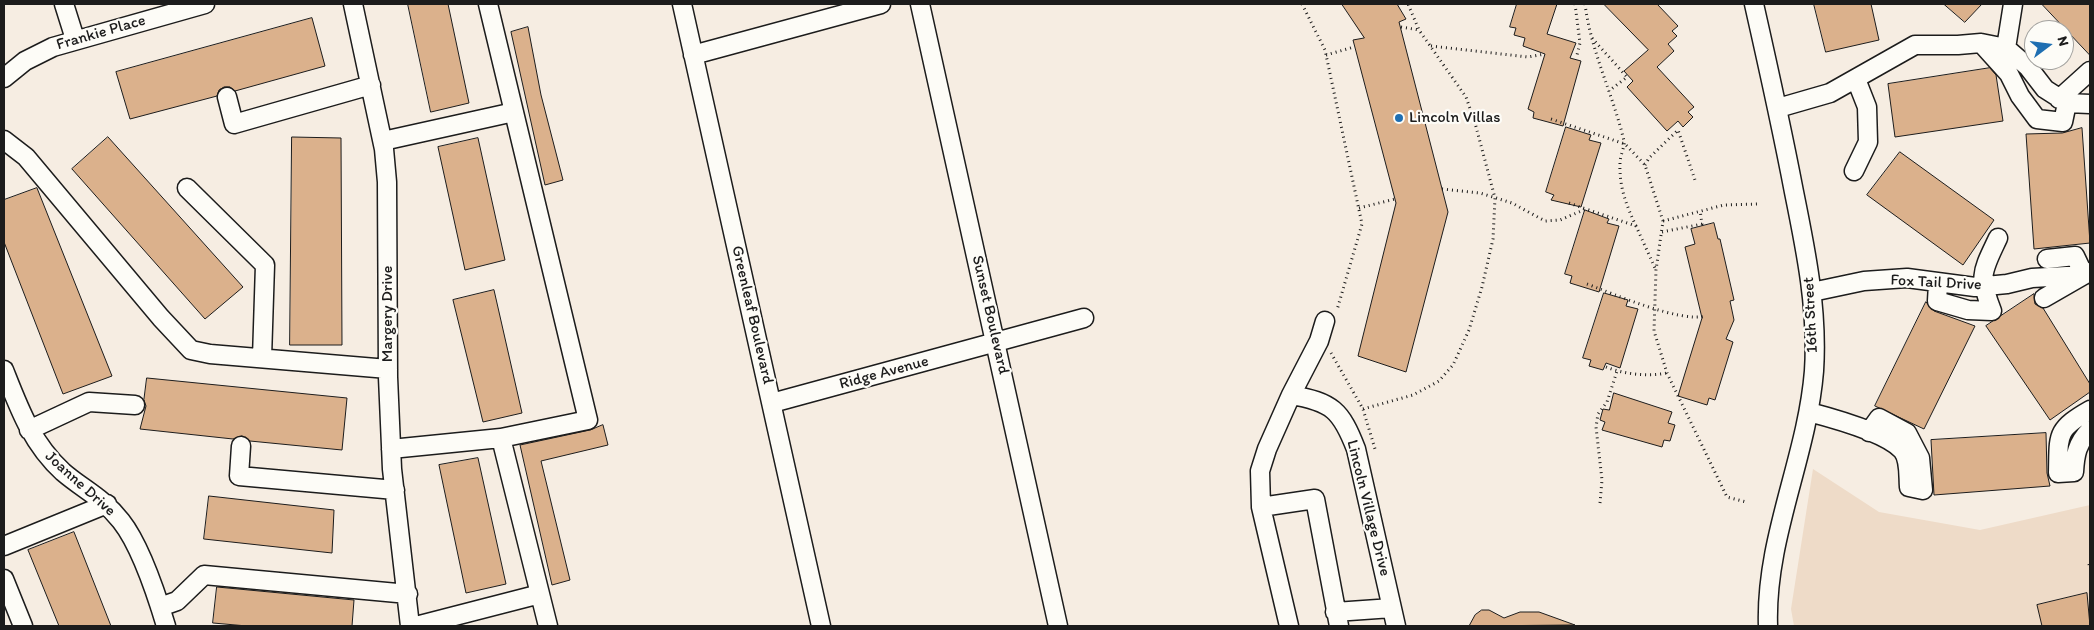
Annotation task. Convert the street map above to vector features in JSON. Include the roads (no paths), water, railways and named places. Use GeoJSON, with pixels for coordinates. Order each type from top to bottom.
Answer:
{"type":"FeatureCollection","features":[{"type":"Feature","properties":{"kind":"street"},"geometry":{"type":"LineString","coordinates":[[64,4],[75,39]]}},
{"type":"Feature","properties":{"kind":"street","name":"Frankie Place"},"geometry":{"type":"LineString","coordinates":[[4,78],[39,53],[75,39],[205,4]]}},
{"type":"Feature","properties":{"kind":"street","name":"Margery Drive"},"geometry":{"type":"LineString","coordinates":[[353,4],[383,141],[387,182],[388,369],[391,449],[410,626]]}},
{"type":"Feature","properties":{"kind":"street"},"geometry":{"type":"LineString","coordinates":[[391,449],[501,438],[588,420],[488,4]]}},
{"type":"Feature","properties":{"kind":"street","name":"Greenleaf Boulevard"},"geometry":{"type":"LineString","coordinates":[[682,4],[820,626]]}},
{"type":"Feature","properties":{"kind":"street"},"geometry":{"type":"LineString","coordinates":[[694,55],[880,4]]}},
{"type":"Feature","properties":{"kind":"street","name":"Sunset Boulevard"},"geometry":{"type":"LineString","coordinates":[[920,4],[1058,626]]}},
{"type":"Feature","properties":{"kind":"street","name":"16th Street"},"geometry":{"type":"LineString","coordinates":[[1754,4],[1778,108],[1812,292],[1815,327],[1809,412],[1800,454],[1778,526],[1770,570],[1768,626]]}},
{"type":"Feature","properties":{"kind":"street"},"geometry":{"type":"LineString","coordinates":[[2006,48],[2013,4]]}},
{"type":"Feature","properties":{"kind":"street"},"geometry":{"type":"LineString","coordinates":[[1778,108],[1830,93],[1915,45],[1981,43],[2006,48],[2028,67],[2045,89],[2063,101],[2090,104]]}},
{"type":"Feature","properties":{"kind":"street"},"geometry":{"type":"LineString","coordinates":[[1981,43],[2009,74],[2020,96],[2037,119],[2062,122],[2063,101],[2090,71]]}},
{"type":"Feature","properties":{"kind":"street"},"geometry":{"type":"LineString","coordinates":[[1854,171],[1868,142],[1867,106],[1856,79]]}},
{"type":"Feature","properties":{"kind":"street"},"geometry":{"type":"LineString","coordinates":[[227,97],[234,124],[372,85]]}},
{"type":"Feature","properties":{"kind":"street"},"geometry":{"type":"LineString","coordinates":[[383,141],[514,112]]}},
{"type":"Feature","properties":{"kind":"street"},"geometry":{"type":"LineString","coordinates":[[4,140],[26,157],[161,318],[191,350],[210,354],[388,369]]}},
{"type":"Feature","properties":{"kind":"street"},"geometry":{"type":"LineString","coordinates":[[186,188],[265,266],[262,358]]}},
{"type":"Feature","properties":{"kind":"street"},"geometry":{"type":"LineString","coordinates":[[1938,283],[1937,301],[1968,310],[1992,311],[1982,287],[1984,266],[1998,238]]}},
{"type":"Feature","properties":{"kind":"street"},"geometry":{"type":"LineString","coordinates":[[2044,298],[2087,273],[2075,256],[2047,259]]}},
{"type":"Feature","properties":{"kind":"street","name":"Fox Tail Drive"},"geometry":{"type":"LineString","coordinates":[[1812,292],[1864,281],[1907,278],[1982,287],[2032,278],[2087,273]]}},
{"type":"Feature","properties":{"kind":"street"},"geometry":{"type":"LineString","coordinates":[[1289,626],[1261,507],[1260,471],[1267,449],[1291,395],[1330,317]]}},
{"type":"Feature","properties":{"kind":"street","name":"Ridge Avenue"},"geometry":{"type":"LineString","coordinates":[[772,403],[1084,318]]}},
{"type":"Feature","properties":{"kind":"street","name":"Joanne Drive"},"geometry":{"type":"LineString","coordinates":[[4,370],[29,430],[53,462],[106,504],[122,522],[135,543],[166,626]]}},
{"type":"Feature","properties":{"kind":"street","name":"Lincoln Village Drive"},"geometry":{"type":"LineString","coordinates":[[1291,395],[1317,400],[1330,407],[1346,422],[1356,449],[1396,626]]}},
{"type":"Feature","properties":{"kind":"street"},"geometry":{"type":"LineString","coordinates":[[29,430],[89,402],[135,405]]}},
{"type":"Feature","properties":{"kind":"street"},"geometry":{"type":"LineString","coordinates":[[2090,410],[2070,422],[2059,436],[2058,473],[2074,472],[2075,455],[2080,439],[2090,430]]}},
{"type":"Feature","properties":{"kind":"street"},"geometry":{"type":"LineString","coordinates":[[1809,412],[1846,422],[1869,432],[1903,451],[1908,465],[1909,487]]}},
{"type":"Feature","properties":{"kind":"street"},"geometry":{"type":"LineString","coordinates":[[501,438],[548,626]]}},
{"type":"Feature","properties":{"kind":"street"},"geometry":{"type":"LineString","coordinates":[[241,446],[239,476],[395,490]]}},
{"type":"Feature","properties":{"kind":"street"},"geometry":{"type":"LineString","coordinates":[[1261,507],[1315,499],[1337,619],[1392,608]]}},
{"type":"Feature","properties":{"kind":"street"},"geometry":{"type":"LineString","coordinates":[[4,546],[106,504]]}},
{"type":"Feature","properties":{"kind":"street"},"geometry":{"type":"LineString","coordinates":[[160,607],[177,601],[204,575],[408,594]]}},
{"type":"Feature","properties":{"kind":"street"},"geometry":{"type":"LineString","coordinates":[[4,579],[23,626]]}},
{"type":"Feature","properties":{"kind":"street"},"geometry":{"type":"LineString","coordinates":[[416,626],[540,594]]}},
{"type":"Feature","properties":{"kind":"place","name":"Lincoln Villas"},"geometry":{"type":"Point","coordinates":[1399,118]}}]}
